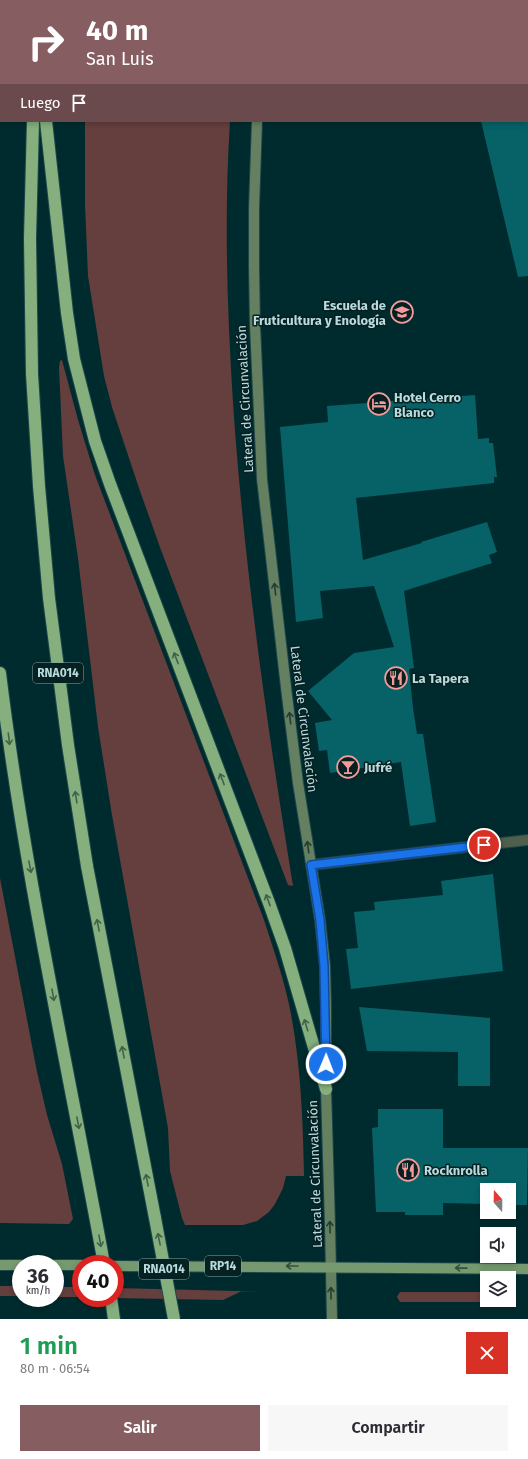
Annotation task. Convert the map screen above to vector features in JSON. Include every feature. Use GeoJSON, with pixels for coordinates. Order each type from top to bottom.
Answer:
{"type":"FeatureCollection","features":[{"type":"Feature","properties":{"kind":"highway","name":"RNA014"},"geometry":{"type":"LineString","coordinates":[[33,122],[30,238],[32,374],[38,470],[49,598],[68,745],[87,866],[174,1319]]}},
{"type":"Feature","properties":{"kind":"highway"},"geometry":{"type":"LineString","coordinates":[[46,122],[67,313],[74,359],[95,441],[269,903],[285,948],[326,1089]]}},
{"type":"Feature","properties":{"kind":"highway"},"geometry":{"type":"LineString","coordinates":[[0,673],[12,759],[29,861],[102,1255]]}},
{"type":"Feature","properties":{"kind":"highway"},"geometry":{"type":"LineString","coordinates":[[112,1307],[114,1319]]}},
{"type":"Feature","properties":{"kind":"main road"},"geometry":{"type":"LineString","coordinates":[[0,1265],[12,1265]]}},
{"type":"Feature","properties":{"kind":"main road","name":"RP14"},"geometry":{"type":"LineString","coordinates":[[124,1266],[331,1266],[528,1269]]}},
{"type":"Feature","properties":{"kind":"street","name":"Lateral de Circunvalación"},"geometry":{"type":"LineString","coordinates":[[257,122],[254,208],[254,282],[262,479],[287,696],[320,920],[324,966],[332,1319]]}},
{"type":"Feature","properties":{"kind":"street"},"geometry":{"type":"LineString","coordinates":[[311,865],[528,840]]}},
{"type":"Feature","properties":{"kind":"shaded area"},"geometry":{"type":"Polygon","coordinates":[[[85,122],[230,122],[227,192],[227,262],[231,368],[238,464],[243,524],[257,645],[293,886],[288,885],[161,550],[112,407],[104,376],[88,276],[85,204],[85,122]]]}},
{"type":"Feature","properties":{"kind":"shaded area"},"geometry":{"type":"Polygon","coordinates":[[[62,360],[95,475],[264,920],[289,1002],[299,1074],[304,1176],[286,1176],[283,1188],[269,1212],[257,1221],[243,1225],[185,1225],[170,1171],[168,1128],[112,815],[98,727],[78,558],[63,456],[59,367],[60,361],[62,360]]]}},
{"type":"Feature","properties":{"kind":"shaded area"},"geometry":{"type":"Polygon","coordinates":[[[0,878],[37,1072],[47,1115],[62,1164],[73,1219],[69,1224],[0,1223],[0,878]]]}},
{"type":"Feature","properties":{"kind":"shaded area"},"geometry":{"type":"Polygon","coordinates":[[[0,1286],[12,1286],[12,1296],[0,1296],[0,1286]]]}},
{"type":"Feature","properties":{"kind":"shaded area"},"geometry":{"type":"Polygon","coordinates":[[[64,1287],[72,1287],[72,1297],[64,1297],[64,1287]]]}},
{"type":"Feature","properties":{"kind":"shaded area"},"geometry":{"type":"Polygon","coordinates":[[[124,1288],[242,1291],[223,1300],[124,1298],[124,1288]]]}},
{"type":"Feature","properties":{"kind":"shaded area"},"geometry":{"type":"Polygon","coordinates":[[[400,1292],[480,1292],[480,1302],[400,1302],[397,1297],[400,1292]]]}},
{"type":"Feature","properties":{"kind":"building"},"geometry":{"type":"Polygon","coordinates":[[[481,122],[528,122],[528,276],[518,277],[481,122]]]}},
{"type":"Feature","properties":{"kind":"building"},"geometry":{"type":"Polygon","coordinates":[[[475,395],[478,439],[489,438],[489,443],[493,443],[497,477],[494,477],[494,483],[356,498],[363,560],[487,522],[497,552],[489,555],[492,563],[404,591],[414,668],[409,669],[413,708],[417,734],[423,734],[436,822],[410,826],[401,762],[330,773],[327,750],[319,751],[315,723],[332,720],[308,691],[354,653],[394,647],[374,586],[320,591],[323,618],[296,622],[280,427],[328,422],[327,406],[475,395]]]}},
{"type":"Feature","properties":{"kind":"building"},"geometry":{"type":"Polygon","coordinates":[[[493,874],[503,971],[351,989],[346,949],[358,948],[354,912],[375,910],[374,902],[443,895],[441,881],[493,874]]]}},
{"type":"Feature","properties":{"kind":"building"},"geometry":{"type":"Polygon","coordinates":[[[359,1007],[490,1018],[490,1086],[458,1086],[458,1052],[367,1051],[359,1007]]]}},
{"type":"Feature","properties":{"kind":"building","name":"Rocknrolla"},"geometry":{"type":"Polygon","coordinates":[[[378,1109],[443,1109],[443,1148],[528,1148],[527,1205],[516,1205],[516,1183],[480,1183],[480,1204],[443,1203],[443,1215],[405,1215],[405,1212],[376,1212],[372,1128],[378,1127],[378,1109]]]}},
{"type":"Feature","properties":{"kind":"place","name":"Escuela de Fruticultura y Enología"},"geometry":{"type":"Point","coordinates":[402,312]}},
{"type":"Feature","properties":{"kind":"place","name":"Hotel Cerro Blanco"},"geometry":{"type":"Point","coordinates":[379,404]}},
{"type":"Feature","properties":{"kind":"place","name":"La Tapera"},"geometry":{"type":"Point","coordinates":[396,678]}},
{"type":"Feature","properties":{"kind":"place","name":"Jufré"},"geometry":{"type":"Point","coordinates":[348,767]}},
{"type":"Feature","properties":{"kind":"place","name":"Rocknrolla"},"geometry":{"type":"Point","coordinates":[408,1170]}},
{"type":"Feature","properties":{"kind":"route"},"geometry":{"type":"LineString","coordinates":[[326,1064],[326,1005],[324,966],[320,920],[311,865],[484,845]]}}]}
